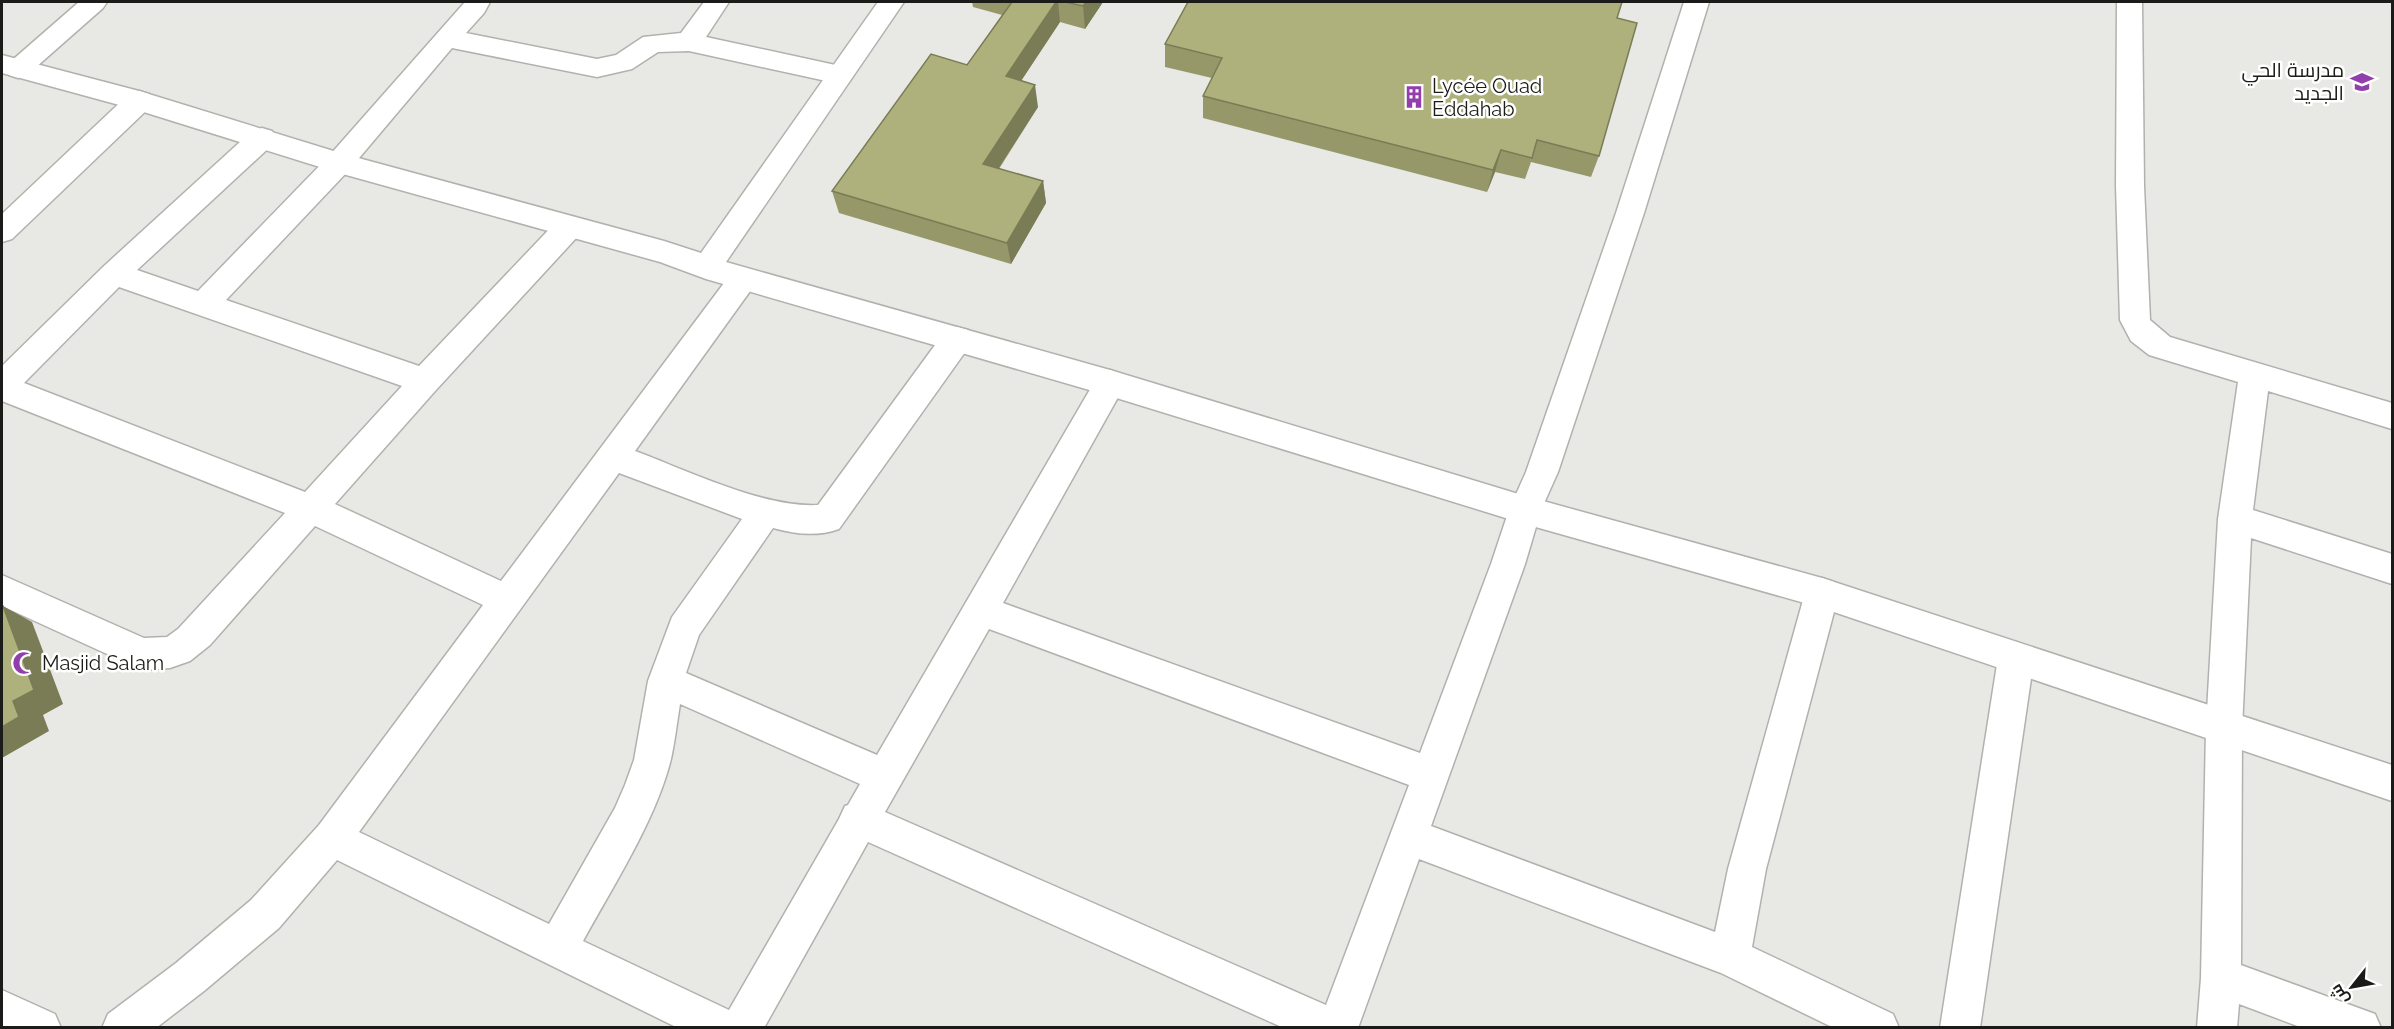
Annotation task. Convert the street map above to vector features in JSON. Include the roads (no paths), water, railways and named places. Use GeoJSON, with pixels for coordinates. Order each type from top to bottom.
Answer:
{"type":"FeatureCollection","features":[{"type":"Feature","properties":{"kind":"street"},"geometry":{"type":"LineString","coordinates":[[10,66],[94,2]]}},
{"type":"Feature","properties":{"kind":"street"},"geometry":{"type":"LineString","coordinates":[[203,304],[339,163],[477,2]]}},
{"type":"Feature","properties":{"kind":"street"},"geometry":{"type":"LineString","coordinates":[[689,42],[717,2]]}},
{"type":"Feature","properties":{"kind":"street"},"geometry":{"type":"LineString","coordinates":[[706,268],[891,2]]}},
{"type":"Feature","properties":{"kind":"street"},"geometry":{"type":"LineString","coordinates":[[1338,1028],[1508,564],[1524,510],[1550,450],[1697,2]]}},
{"type":"Feature","properties":{"kind":"street"},"geometry":{"type":"LineString","coordinates":[[2129,2],[2130,186],[2135,320],[2144,335],[2160,346],[2392,416]]}},
{"type":"Feature","properties":{"kind":"street"},"geometry":{"type":"LineString","coordinates":[[446,38],[597,68],[623,63],[652,44],[689,42],[840,75]]}},
{"type":"Feature","properties":{"kind":"street"},"geometry":{"type":"LineString","coordinates":[[10,66],[139,100],[339,163],[664,252],[706,268],[1110,383],[1524,510],[1822,594],[2392,783]]}},
{"type":"Feature","properties":{"kind":"street"},"geometry":{"type":"LineString","coordinates":[[2,231],[139,100]]}},
{"type":"Feature","properties":{"kind":"street"},"geometry":{"type":"LineString","coordinates":[[262,138],[114,274],[2,386],[312,509],[507,600]]}},
{"type":"Feature","properties":{"kind":"street"},"geometry":{"type":"LineString","coordinates":[[2,590],[142,654],[162,656],[172,654],[205,626],[425,381],[569,227]]}},
{"type":"Feature","properties":{"kind":"street"},"geometry":{"type":"LineString","coordinates":[[114,274],[425,381]]}},
{"type":"Feature","properties":{"kind":"street"},"geometry":{"type":"LineString","coordinates":[[122,1028],[190,977],[265,914],[332,838],[743,279]]}},
{"type":"Feature","properties":{"kind":"street"},"geometry":{"type":"LineString","coordinates":[[613,456],[765,513],[813,521],[830,517],[957,339]]}},
{"type":"Feature","properties":{"kind":"street"},"geometry":{"type":"LineString","coordinates":[[2217,1028],[2221,978],[2224,729],[2235,519],[2255,374]]}},
{"type":"Feature","properties":{"kind":"street"},"geometry":{"type":"LineString","coordinates":[[741,1028],[858,819],[982,610],[1110,383]]}},
{"type":"Feature","properties":{"kind":"street"},"geometry":{"type":"LineString","coordinates":[[557,949],[628,821],[643,785],[652,760],[666,681],[684,628],[765,513]]}},
{"type":"Feature","properties":{"kind":"street"},"geometry":{"type":"LineString","coordinates":[[2235,519],[2392,569]]}},
{"type":"Feature","properties":{"kind":"street"},"geometry":{"type":"LineString","coordinates":[[1730,957],[1747,869],[1822,594]]}},
{"type":"Feature","properties":{"kind":"street"},"geometry":{"type":"LineString","coordinates":[[982,610],[1431,775]]}},
{"type":"Feature","properties":{"kind":"street"},"geometry":{"type":"LineString","coordinates":[[1960,1028],[2016,658]]}},
{"type":"Feature","properties":{"kind":"street"},"geometry":{"type":"LineString","coordinates":[[666,681],[884,776]]}},
{"type":"Feature","properties":{"kind":"street"},"geometry":{"type":"LineString","coordinates":[[858,819],[1332,1028]]}},
{"type":"Feature","properties":{"kind":"street"},"geometry":{"type":"LineString","coordinates":[[1409,836],[1730,957],[1826,1016],[1879,1028]]}},
{"type":"Feature","properties":{"kind":"street"},"geometry":{"type":"LineString","coordinates":[[332,838],[723,1028]]}},
{"type":"Feature","properties":{"kind":"street"},"geometry":{"type":"LineString","coordinates":[[2221,978],[2361,1028]]}},
{"type":"Feature","properties":{"kind":"street"},"geometry":{"type":"LineString","coordinates":[[2,1010],[41,1028]]}},
{"type":"Feature","properties":{"kind":"place","name":"مدرسة الحي الجديد"},"geometry":{"type":"Point","coordinates":[2362,82]}},
{"type":"Feature","properties":{"kind":"place","name":"Lycée Ouad Eddahab"},"geometry":{"type":"Point","coordinates":[1414,97]}},
{"type":"Feature","properties":{"kind":"place","name":"Masjid Salam"},"geometry":{"type":"Point","coordinates":[24,663]}}]}
